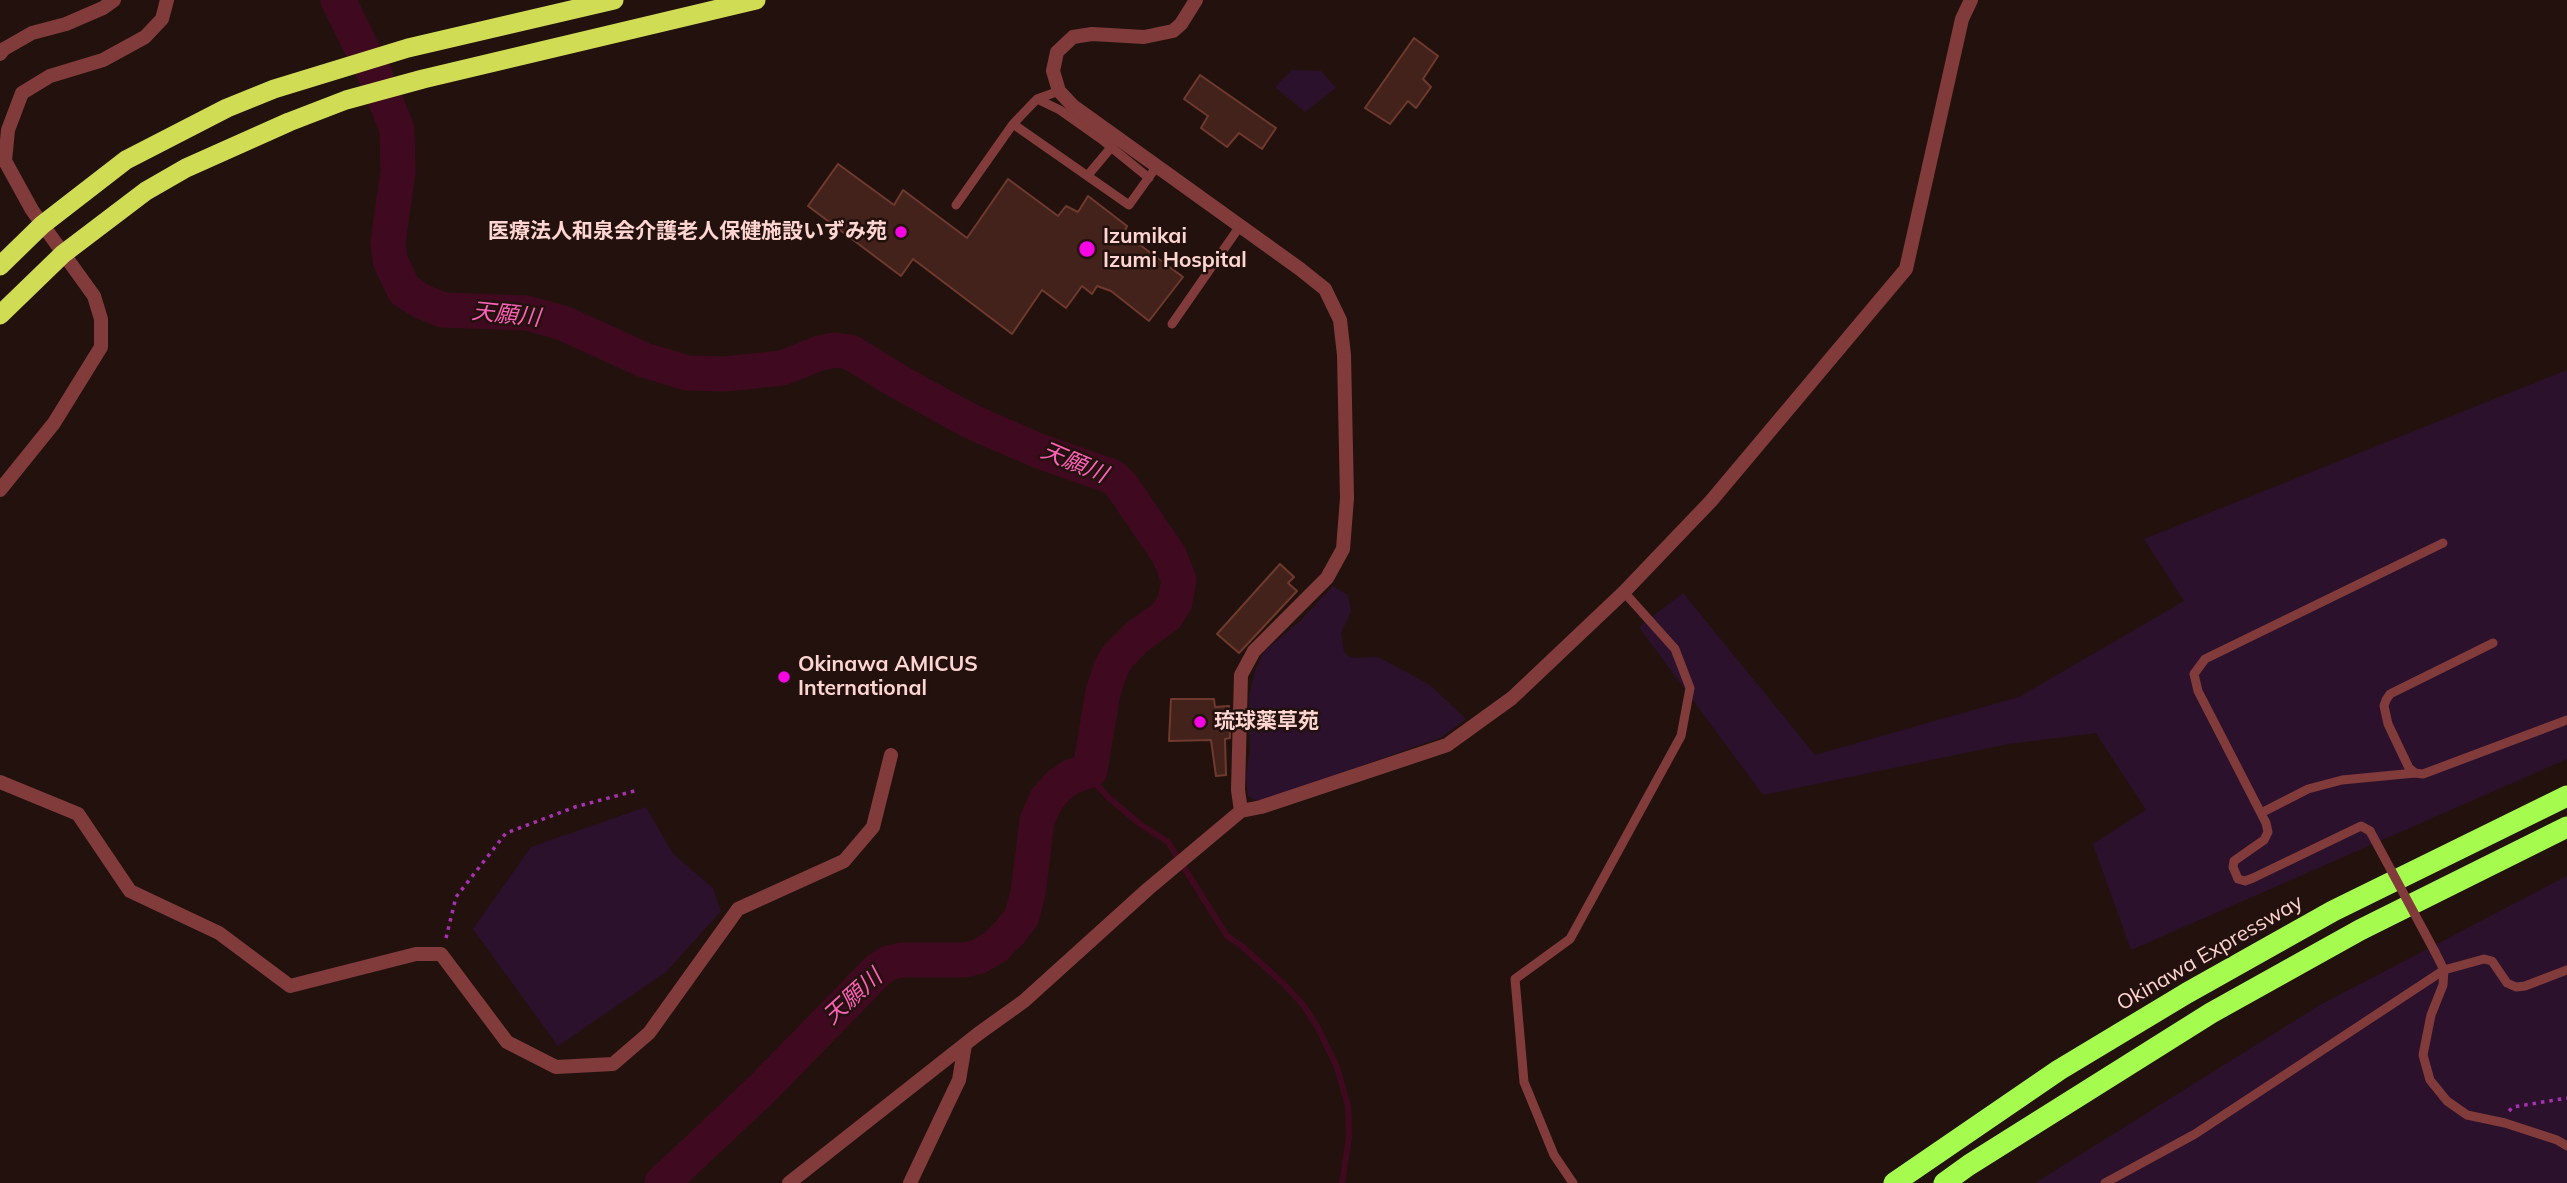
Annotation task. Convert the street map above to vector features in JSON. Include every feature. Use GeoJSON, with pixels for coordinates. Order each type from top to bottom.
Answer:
{"type":"FeatureCollection","features":[{"type":"Feature","properties":{"kind":"highway"},"geometry":{"type":"LineString","coordinates":[[0,266],[42,225],[126,160],[227,108],[274,89],[408,48],[614,0]]}},
{"type":"Feature","properties":{"kind":"highway"},"geometry":{"type":"LineString","coordinates":[[0,315],[63,254],[146,191],[186,169],[289,122],[345,100],[423,79],[756,0]]}},
{"type":"Feature","properties":{"kind":"highway","name":"Okinawa Expressway"},"geometry":{"type":"LineString","coordinates":[[1894,1183],[2059,1070],[2219,975],[2333,911],[2567,796]]}},
{"type":"Feature","properties":{"kind":"highway"},"geometry":{"type":"LineString","coordinates":[[1944,1183],[1969,1164],[2211,1013],[2360,930],[2567,827]]}},
{"type":"Feature","properties":{"kind":"street"},"geometry":{"type":"LineString","coordinates":[[0,54],[32,33],[66,23],[103,8],[114,0]]}},
{"type":"Feature","properties":{"kind":"street"},"geometry":{"type":"LineString","coordinates":[[0,489],[54,423],[101,347],[101,319],[94,296],[42,225],[16,185],[5,161],[8,130],[22,93],[50,76],[103,60],[145,37],[162,19],[167,0]]}},
{"type":"Feature","properties":{"kind":"street"},"geometry":{"type":"LineString","coordinates":[[1196,0],[1181,24],[1173,31],[1144,37],[1092,34],[1073,37],[1058,52],[1054,71],[1059,91],[1115,143],[1153,172],[1240,226],[1325,289],[1339,320],[1344,355],[1347,498],[1343,549],[1327,578],[1254,651],[1241,675],[1238,790],[1241,811]]}},
{"type":"Feature","properties":{"kind":"street"},"geometry":{"type":"LineString","coordinates":[[789,1183],[1024,1001],[1148,889],[1241,811],[1261,807],[1447,744],[1512,698],[1624,592],[1712,501],[1906,269],[1962,19],[1971,0]]}},
{"type":"Feature","properties":{"kind":"street"},"geometry":{"type":"LineString","coordinates":[[0,782],[78,814],[130,891],[219,933],[290,986],[416,954],[441,954],[507,1042],[556,1067],[613,1064],[649,1033],[738,909],[844,861],[873,827],[891,755]]}},
{"type":"Feature","properties":{"kind":"street"},"geometry":{"type":"LineString","coordinates":[[910,1183],[959,1080],[965,1045]]}},
{"type":"Feature","properties":{"kind":"lane"},"geometry":{"type":"LineString","coordinates":[[956,205],[1013,124],[1037,99],[1059,91]]}},
{"type":"Feature","properties":{"kind":"lane"},"geometry":{"type":"LineString","coordinates":[[1037,99],[1115,143],[1088,175]]}},
{"type":"Feature","properties":{"kind":"lane"},"geometry":{"type":"LineString","coordinates":[[1013,124],[1129,205],[1153,172]]}},
{"type":"Feature","properties":{"kind":"lane"},"geometry":{"type":"LineString","coordinates":[[1172,324],[1240,226]]}},
{"type":"Feature","properties":{"kind":"lane"},"geometry":{"type":"LineString","coordinates":[[2443,543],[2205,659],[2198,666],[2194,674],[2198,691],[2261,813],[2268,832],[2264,840],[2234,861],[2233,867],[2238,879],[2245,881],[2361,826],[2370,831],[2444,970],[2443,985],[2431,1015],[2423,1055],[2430,1080],[2446,1101],[2467,1115],[2505,1123],[2557,1140],[2567,1146]]}},
{"type":"Feature","properties":{"kind":"lane"},"geometry":{"type":"LineString","coordinates":[[1573,1183],[1554,1155],[1524,1082],[1515,979],[1570,939],[1681,736],[1690,688],[1675,649],[1624,592]]}},
{"type":"Feature","properties":{"kind":"lane"},"geometry":{"type":"LineString","coordinates":[[2415,773],[2406,763],[2388,724],[2384,706],[2386,700],[2390,694],[2493,643]]}},
{"type":"Feature","properties":{"kind":"lane"},"geometry":{"type":"LineString","coordinates":[[2261,813],[2308,789],[2342,780],[2423,774],[2567,720]]}},
{"type":"Feature","properties":{"kind":"lane"},"geometry":{"type":"LineString","coordinates":[[2105,1183],[2195,1134],[2444,970],[2484,959],[2492,961],[2507,983],[2516,987],[2567,970]]}},
{"type":"Feature","properties":{"kind":"path"},"geometry":{"type":"LineString","coordinates":[[441,954],[456,897],[506,833],[575,807],[638,790]]}},
{"type":"Feature","properties":{"kind":"path"},"geometry":{"type":"LineString","coordinates":[[2505,1123],[2507,1113],[2513,1107],[2567,1098]]}},
{"type":"Feature","properties":{"kind":"shaded area"},"geometry":{"type":"Polygon","coordinates":[[[1292,70],[1321,71],[1336,88],[1305,112],[1275,87],[1292,70]]]}},
{"type":"Feature","properties":{"kind":"shaded area"},"geometry":{"type":"Polygon","coordinates":[[[2567,370],[2567,759],[2131,950],[2093,844],[2146,810],[2096,733],[2008,744],[1763,795],[1639,627],[1683,593],[1815,755],[2019,697],[2184,601],[2144,539],[2567,370]]]}},
{"type":"Feature","properties":{"kind":"shaded area"},"geometry":{"type":"Polygon","coordinates":[[[1333,586],[1348,595],[1351,611],[1341,633],[1344,652],[1351,658],[1378,657],[1430,685],[1466,719],[1442,737],[1260,802],[1248,796],[1246,777],[1250,750],[1249,697],[1256,668],[1264,652],[1301,620],[1333,586]]]}},
{"type":"Feature","properties":{"kind":"shaded area"},"geometry":{"type":"Polygon","coordinates":[[[646,807],[673,854],[713,888],[721,911],[666,972],[558,1046],[473,929],[531,847],[646,807]]]}},
{"type":"Feature","properties":{"kind":"shaded area"},"geometry":{"type":"Polygon","coordinates":[[[2567,876],[2567,1183],[2035,1183],[2320,1005],[2567,876]]]}},
{"type":"Feature","properties":{"kind":"building"},"geometry":{"type":"Polygon","coordinates":[[[1414,38],[1438,56],[1423,79],[1431,87],[1416,108],[1408,101],[1390,124],[1365,108],[1414,38]]]}},
{"type":"Feature","properties":{"kind":"building"},"geometry":{"type":"Polygon","coordinates":[[[1200,75],[1276,128],[1262,149],[1239,133],[1227,147],[1201,128],[1208,116],[1184,99],[1200,75]]]}},
{"type":"Feature","properties":{"kind":"building"},"geometry":{"type":"Polygon","coordinates":[[[838,164],[894,205],[903,190],[967,238],[1008,179],[1058,216],[1066,206],[1078,212],[1088,196],[1127,226],[1124,233],[1183,277],[1149,321],[1111,291],[1097,286],[1092,294],[1082,286],[1066,308],[1042,290],[1012,334],[913,259],[901,276],[808,206],[838,164]]]}},
{"type":"Feature","properties":{"kind":"building"},"geometry":{"type":"Polygon","coordinates":[[[1280,564],[1294,577],[1288,583],[1297,591],[1239,653],[1217,634],[1280,564]]]}},
{"type":"Feature","properties":{"kind":"building","name":"琉球薬草苑"},"geometry":{"type":"Polygon","coordinates":[[[1171,699],[1214,699],[1215,707],[1229,706],[1230,738],[1225,739],[1226,775],[1216,776],[1211,740],[1169,741],[1171,699]]]}},
{"type":"Feature","properties":{"kind":"waterway","name":"天願川"},"geometry":{"type":"LineString","coordinates":[[338,0],[375,75],[397,129],[398,172],[388,242],[390,260],[404,290],[443,310],[527,313],[563,323],[644,360],[687,373],[725,374],[782,368],[820,353],[835,350],[850,352],[972,422],[1039,451],[1113,477],[1169,555],[1179,580],[1175,602],[1166,616],[1136,638],[1117,657],[1111,668],[1103,692],[1090,770],[1059,785],[1046,800],[1037,821],[1028,893],[1022,916],[1010,932],[995,947],[978,957],[964,960],[901,960],[878,970],[763,1088],[662,1183]]}},
{"type":"Feature","properties":{"kind":"waterway"},"geometry":{"type":"LineString","coordinates":[[1090,770],[1095,783],[1109,798],[1140,824],[1168,842],[1227,936],[1286,986],[1304,1006],[1318,1028],[1337,1067],[1348,1106],[1349,1137],[1342,1183]]}},
{"type":"Feature","properties":{"kind":"place","name":"医療法人和泉会介護老人保健施設いずみ苑"},"geometry":{"type":"Point","coordinates":[901,232]}},
{"type":"Feature","properties":{"kind":"place","name":"Izumikai Izumi Hospital"},"geometry":{"type":"Point","coordinates":[1087,249]}},
{"type":"Feature","properties":{"kind":"place","name":"Okinawa AMICUS International"},"geometry":{"type":"Point","coordinates":[784,677]}},
{"type":"Feature","properties":{"kind":"place","name":"琉球薬草苑"},"geometry":{"type":"Point","coordinates":[1200,722]}}]}
